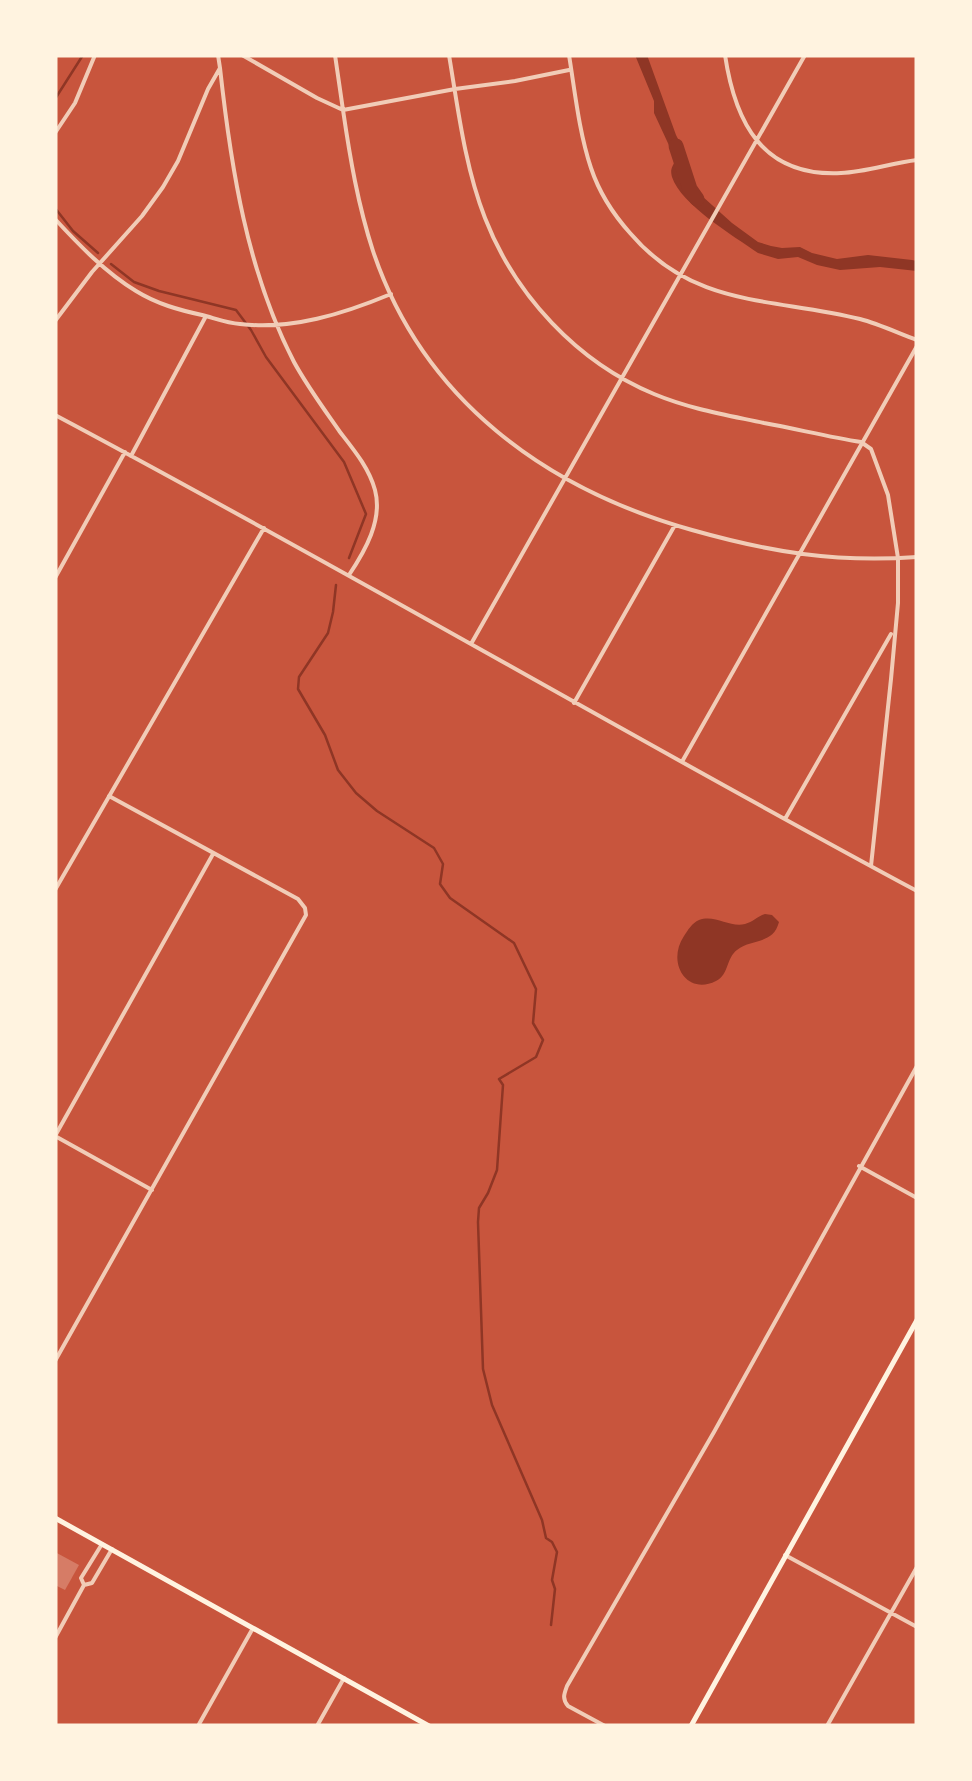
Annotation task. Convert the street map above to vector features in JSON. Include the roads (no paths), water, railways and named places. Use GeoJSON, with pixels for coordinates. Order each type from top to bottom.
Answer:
{"type":"FeatureCollection","features":[{"type":"Feature","properties":{"kind":"main road"},"geometry":{"type":"LineString","coordinates":[[692,1726],[917,1320]]}},
{"type":"Feature","properties":{"kind":"main road"},"geometry":{"type":"LineString","coordinates":[[55,1518],[429,1726]]}},
{"type":"Feature","properties":{"kind":"street"},"geometry":{"type":"LineString","coordinates":[[55,134],[95,55]]}},
{"type":"Feature","properties":{"kind":"street"},"geometry":{"type":"LineString","coordinates":[[218,55],[244,216],[276,324],[302,376],[364,464],[374,488],[374,523],[349,575]]}},
{"type":"Feature","properties":{"kind":"street"},"geometry":{"type":"LineString","coordinates":[[242,55],[343,110],[571,70]]}},
{"type":"Feature","properties":{"kind":"street"},"geometry":{"type":"LineString","coordinates":[[335,55],[360,208],[391,294],[426,353],[468,404],[515,447],[565,480],[619,506],[748,546],[842,558],[917,557]]}},
{"type":"Feature","properties":{"kind":"street"},"geometry":{"type":"LineString","coordinates":[[449,55],[477,193],[490,230],[530,297],[559,330],[593,359],[652,394],[707,411],[861,442],[871,449],[888,496],[898,558],[898,603],[870,866]]}},
{"type":"Feature","properties":{"kind":"street"},"geometry":{"type":"LineString","coordinates":[[569,55],[585,150],[600,191],[638,243],[658,262],[698,285],[736,297],[862,320],[917,343],[682,762]]}},
{"type":"Feature","properties":{"kind":"street"},"geometry":{"type":"LineString","coordinates":[[725,55],[737,108],[756,140],[780,160],[829,173],[917,160]]}},
{"type":"Feature","properties":{"kind":"street"},"geometry":{"type":"LineString","coordinates":[[471,644],[804,55]]}},
{"type":"Feature","properties":{"kind":"street"},"geometry":{"type":"LineString","coordinates":[[55,320],[163,186],[220,68]]}},
{"type":"Feature","properties":{"kind":"street"},"geometry":{"type":"LineString","coordinates":[[55,219],[124,284],[148,298],[174,309],[241,325],[292,324],[338,314],[391,294]]}},
{"type":"Feature","properties":{"kind":"street"},"geometry":{"type":"LineString","coordinates":[[55,578],[206,316]]}},
{"type":"Feature","properties":{"kind":"street"},"geometry":{"type":"LineString","coordinates":[[55,416],[917,891]]}},
{"type":"Feature","properties":{"kind":"street"},"geometry":{"type":"LineString","coordinates":[[574,703],[675,525]]}},
{"type":"Feature","properties":{"kind":"street"},"geometry":{"type":"LineString","coordinates":[[55,890],[264,528]]}},
{"type":"Feature","properties":{"kind":"street"},"geometry":{"type":"LineString","coordinates":[[784,819],[894,630]]}},
{"type":"Feature","properties":{"kind":"street"},"geometry":{"type":"LineString","coordinates":[[55,1361],[304,921],[305,908],[298,899],[109,796]]}},
{"type":"Feature","properties":{"kind":"street"},"geometry":{"type":"LineString","coordinates":[[152,1190],[55,1136],[214,853]]}},
{"type":"Feature","properties":{"kind":"street"},"geometry":{"type":"LineString","coordinates":[[605,1726],[564,1701],[567,1686],[714,1432],[917,1066]]}},
{"type":"Feature","properties":{"kind":"street"},"geometry":{"type":"LineString","coordinates":[[860,1166],[917,1198]]}},
{"type":"Feature","properties":{"kind":"street"},"geometry":{"type":"LineString","coordinates":[[84,1585],[81,1578],[102,1544]]}},
{"type":"Feature","properties":{"kind":"street"},"geometry":{"type":"LineString","coordinates":[[55,1638],[84,1585],[92,1583],[112,1550]]}},
{"type":"Feature","properties":{"kind":"street"},"geometry":{"type":"LineString","coordinates":[[785,1555],[917,1627]]}},
{"type":"Feature","properties":{"kind":"street"},"geometry":{"type":"LineString","coordinates":[[827,1726],[917,1566]]}},
{"type":"Feature","properties":{"kind":"street"},"geometry":{"type":"LineString","coordinates":[[198,1726],[253,1628]]}},
{"type":"Feature","properties":{"kind":"street"},"geometry":{"type":"LineString","coordinates":[[318,1726],[344,1678]]}},
{"type":"Feature","properties":{"kind":"waterway"},"geometry":{"type":"LineString","coordinates":[[55,99],[83,55]]}},
{"type":"Feature","properties":{"kind":"waterway"},"geometry":{"type":"LineString","coordinates":[[676,146],[697,199]]}},
{"type":"Feature","properties":{"kind":"waterway"},"geometry":{"type":"LineString","coordinates":[[55,208],[98,253]]}},
{"type":"Feature","properties":{"kind":"waterway"},"geometry":{"type":"LineString","coordinates":[[111,264],[134,282],[236,310],[344,462],[366,514],[349,558]]}},
{"type":"Feature","properties":{"kind":"waterway"},"geometry":{"type":"LineString","coordinates":[[336,585],[328,633],[299,677],[298,689],[325,735],[338,770],[377,811],[434,848],[443,864],[440,884],[450,898],[514,943],[536,989],[533,1023],[543,1040],[536,1057],[499,1079],[503,1085],[497,1170],[479,1208],[478,1222],[483,1369],[492,1405],[542,1520],[546,1538],[557,1552],[551,1625]]}}]}
